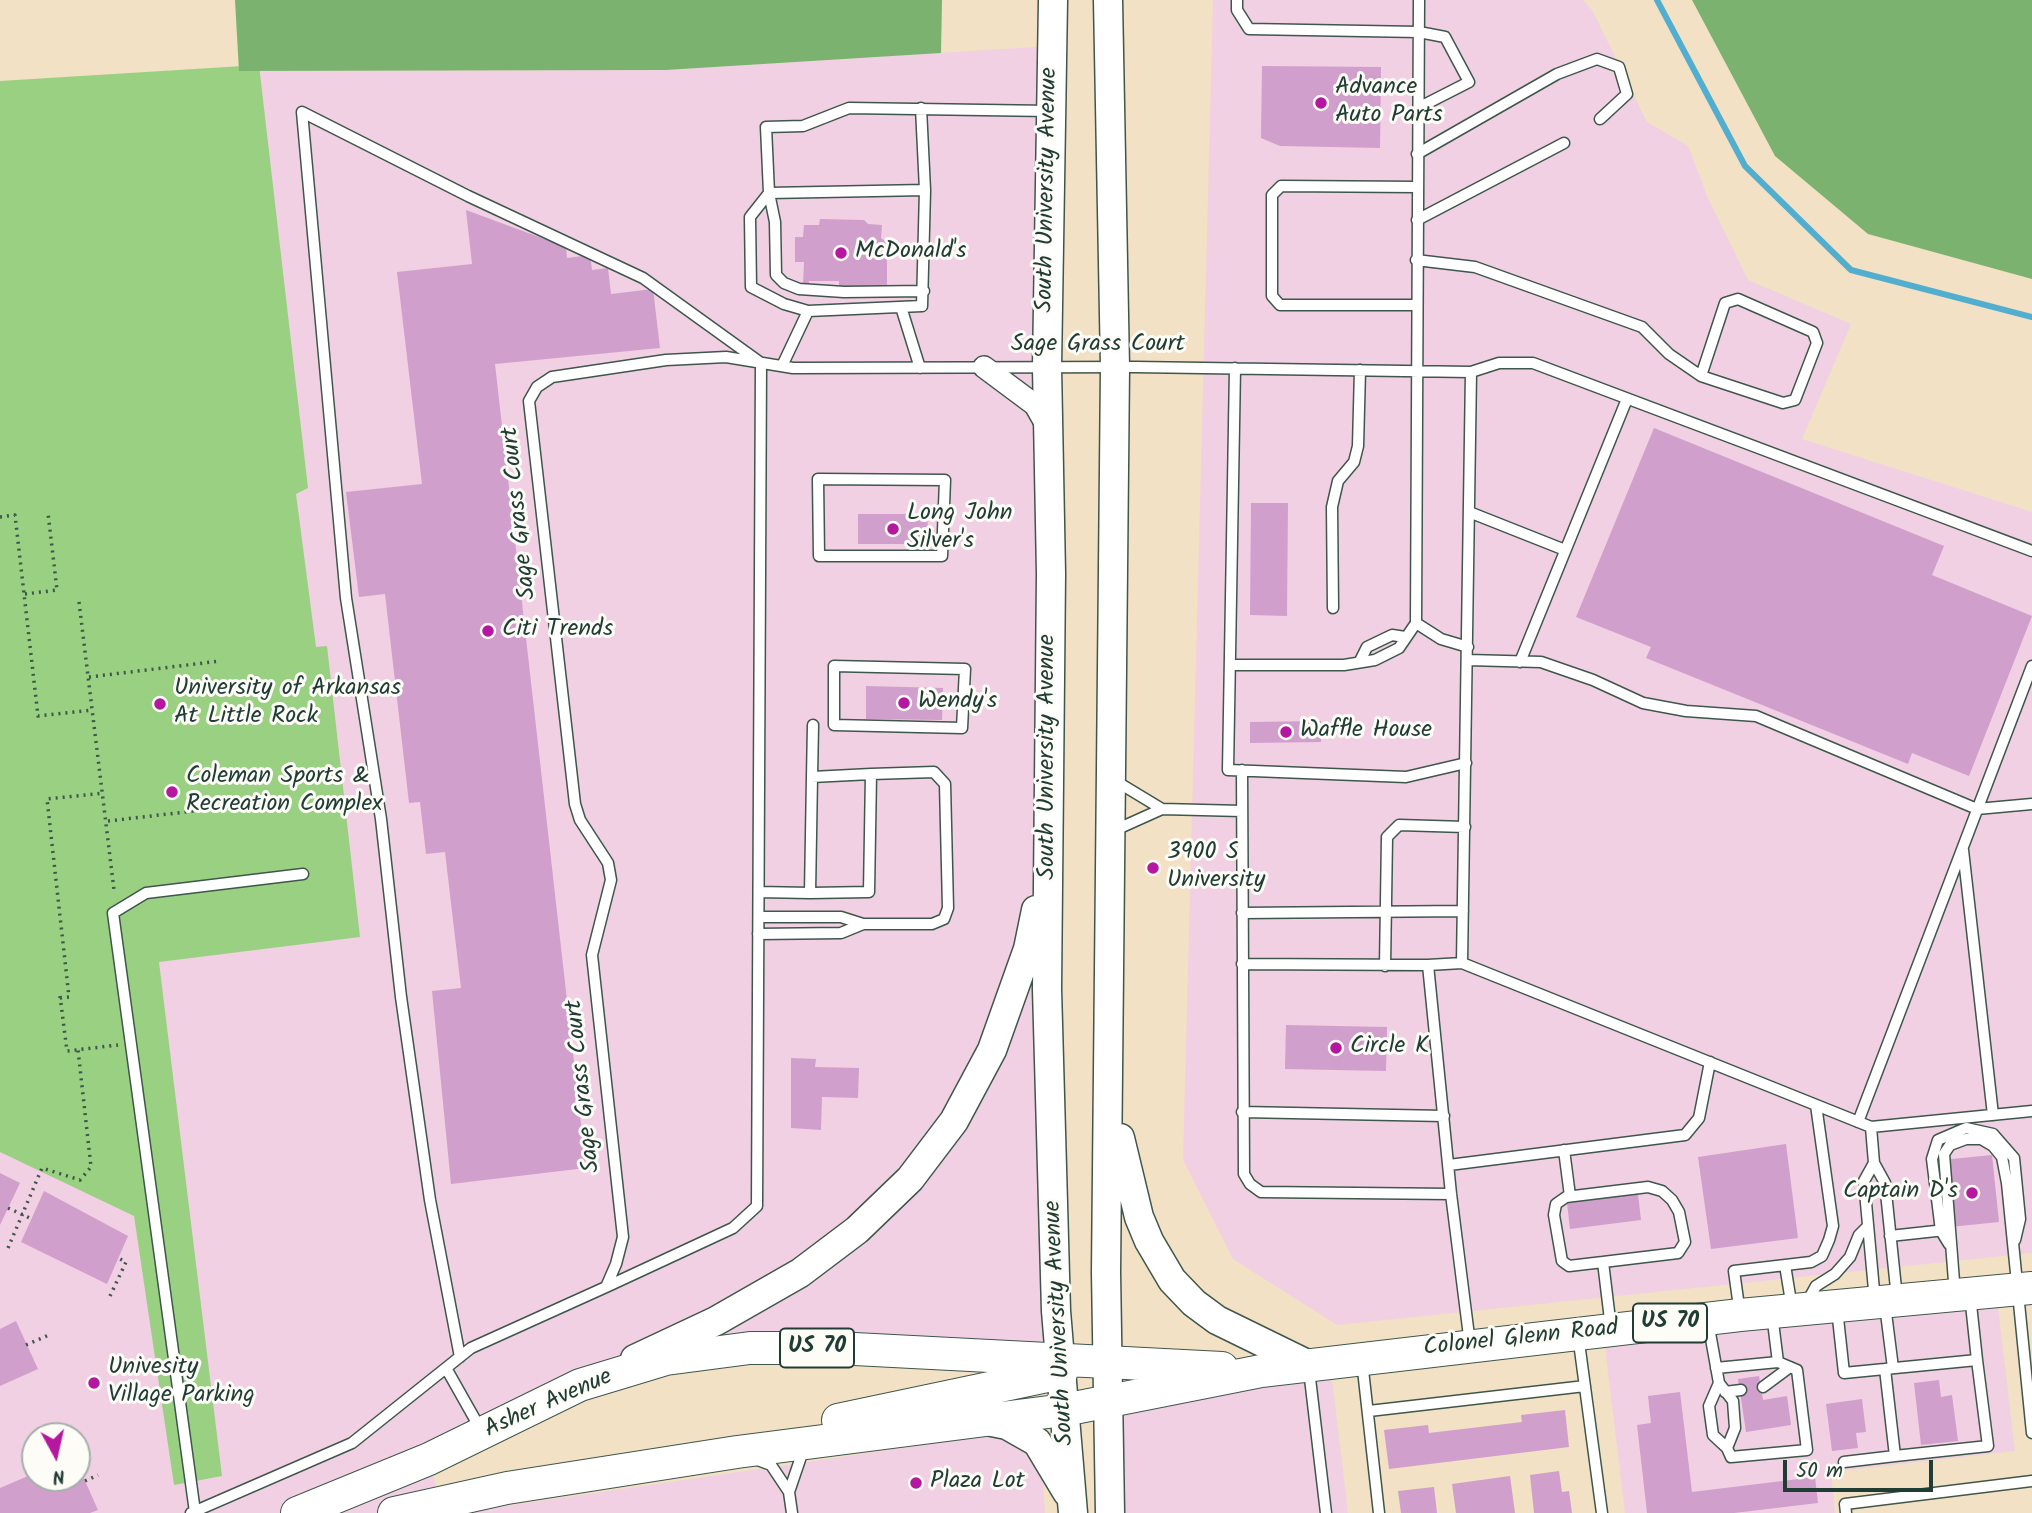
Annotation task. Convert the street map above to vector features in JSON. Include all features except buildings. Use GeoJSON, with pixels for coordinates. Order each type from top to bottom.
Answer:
{"type":"FeatureCollection","features":[{"type":"Feature","properties":{"kind":"main road","name":"South University Avenue"},"geometry":{"type":"LineString","coordinates":[[1053,0],[1046,367],[1051,574],[1047,989],[1059,1367],[1073,1507]]}},
{"type":"Feature","properties":{"kind":"main road","name":"South University Avenue"},"geometry":{"type":"LineString","coordinates":[[1108,0],[1115,367],[1106,1402],[1110,1513]]}},
{"type":"Feature","properties":{"kind":"main road"},"geometry":{"type":"LineString","coordinates":[[580,1385],[716,1321],[800,1273],[857,1230],[910,1179],[954,1121],[992,1050],[1028,949],[1036,911],[1049,807]]}},
{"type":"Feature","properties":{"kind":"main road"},"geometry":{"type":"LineString","coordinates":[[1110,1063],[1122,1157],[1139,1217],[1166,1273],[1194,1303],[1217,1320],[1309,1365]]}},
{"type":"Feature","properties":{"kind":"main road","name":"Colonel Glenn Road"},"geometry":{"type":"LineString","coordinates":[[1106,1402],[1261,1371],[1362,1358],[1740,1315],[2024,1289]]}},
{"type":"Feature","properties":{"kind":"main road","name":"Asher Avenue"},"geometry":{"type":"LineString","coordinates":[[297,1513],[429,1459],[580,1385],[667,1359],[750,1348],[835,1348],[1059,1367]]}},
{"type":"Feature","properties":{"kind":"main road","name":"Colonel Glenn Road"},"geometry":{"type":"LineString","coordinates":[[1059,1367],[1107,1363],[1261,1371]]}},
{"type":"Feature","properties":{"kind":"main road"},"geometry":{"type":"LineString","coordinates":[[737,1452],[805,1427],[1059,1367]]}},
{"type":"Feature","properties":{"kind":"main road","name":"US 70"},"geometry":{"type":"LineString","coordinates":[[394,1513],[507,1488],[737,1452],[1064,1410],[1106,1402]]}},
{"type":"Feature","properties":{"kind":"main road"},"geometry":{"type":"LineString","coordinates":[[985,1420],[1007,1425],[1037,1442],[1073,1507]]}},
{"type":"Feature","properties":{"kind":"street"},"geometry":{"type":"LineString","coordinates":[[984,367],[1035,405],[1047,426]]}},
{"type":"Feature","properties":{"kind":"lane"},"geometry":{"type":"LineString","coordinates":[[1237,0],[1237,10],[1249,29],[1419,32],[1445,37],[1469,82],[1418,108]]}},
{"type":"Feature","properties":{"kind":"lane"},"geometry":{"type":"LineString","coordinates":[[1230,665],[1344,665],[1376,660],[1399,648],[1416,623],[1415,371],[1419,0]]}},
{"type":"Feature","properties":{"kind":"lane"},"geometry":{"type":"LineString","coordinates":[[1417,154],[1557,74],[1597,58],[1619,67],[1627,94],[1600,119]]}},
{"type":"Feature","properties":{"kind":"lane"},"geometry":{"type":"LineString","coordinates":[[924,291],[844,292],[799,289],[784,283],[776,275],[775,222],[769,193],[766,127],[803,126],[849,108],[1050,111]]}},
{"type":"Feature","properties":{"kind":"lane"},"geometry":{"type":"LineString","coordinates":[[769,193],[750,217],[751,287],[784,304],[808,311],[922,306],[925,190],[921,108]]}},
{"type":"Feature","properties":{"kind":"lane"},"geometry":{"type":"LineString","coordinates":[[303,874],[146,892],[113,914],[193,1512],[352,1443],[460,1357],[471,1348],[733,1228],[757,1206],[761,363],[643,278],[468,196],[302,112],[346,598],[381,819],[401,997],[428,1186],[460,1357]]}},
{"type":"Feature","properties":{"kind":"lane"},"geometry":{"type":"LineString","coordinates":[[1417,220],[1564,143]]}},
{"type":"Feature","properties":{"kind":"lane"},"geometry":{"type":"LineString","coordinates":[[1416,305],[1280,305],[1272,296],[1272,195],[1281,186],[1417,187]]}},
{"type":"Feature","properties":{"kind":"lane"},"geometry":{"type":"LineString","coordinates":[[769,193],[925,190]]}},
{"type":"Feature","properties":{"kind":"lane"},"geometry":{"type":"LineString","coordinates":[[1416,260],[1475,267],[1642,327],[1669,354],[1701,376],[1783,403],[1795,400],[1817,343],[1813,332],[1738,299],[1725,303],[1701,376]]}},
{"type":"Feature","properties":{"kind":"lane"},"geometry":{"type":"LineString","coordinates":[[901,307],[920,368]]}},
{"type":"Feature","properties":{"kind":"lane"},"geometry":{"type":"LineString","coordinates":[[782,366],[808,311]]}},
{"type":"Feature","properties":{"kind":"lane","name":"Sage Grass Court"},"geometry":{"type":"LineString","coordinates":[[606,1287],[623,1237],[592,955],[611,880],[608,863],[580,820],[575,804],[529,401],[537,387],[552,377],[666,360],[726,357],[782,366],[920,368],[1115,367],[1471,372],[1499,363],[1532,363],[2032,551]]}},
{"type":"Feature","properties":{"kind":"lane"},"geometry":{"type":"LineString","coordinates":[[1235,368],[1228,770],[1406,777],[1466,763]]}},
{"type":"Feature","properties":{"kind":"lane"},"geometry":{"type":"LineString","coordinates":[[1333,608],[1332,507],[1338,481],[1354,462],[1358,446],[1360,370]]}},
{"type":"Feature","properties":{"kind":"lane"},"geometry":{"type":"LineString","coordinates":[[1462,963],[1471,372]]}},
{"type":"Feature","properties":{"kind":"lane"},"geometry":{"type":"LineString","coordinates":[[1520,662],[1627,399]]}},
{"type":"Feature","properties":{"kind":"lane"},"geometry":{"type":"LineString","coordinates":[[818,479],[945,480],[942,556],[819,556],[818,479]]}},
{"type":"Feature","properties":{"kind":"lane"},"geometry":{"type":"LineString","coordinates":[[1469,512],[1565,550]]}},
{"type":"Feature","properties":{"kind":"lane"},"geometry":{"type":"LineString","coordinates":[[1416,623],[1441,639],[1468,647]]}},
{"type":"Feature","properties":{"kind":"lane"},"geometry":{"type":"LineString","coordinates":[[1468,660],[1541,662],[1593,680],[1643,703],[1686,711],[1755,716],[1977,808],[2032,804]]}},
{"type":"Feature","properties":{"kind":"lane"},"geometry":{"type":"LineString","coordinates":[[834,666],[965,669],[962,727],[834,725],[834,666]]}},
{"type":"Feature","properties":{"kind":"lane"},"geometry":{"type":"LineString","coordinates":[[1858,1122],[2032,666]]}},
{"type":"Feature","properties":{"kind":"lane"},"geometry":{"type":"LineString","coordinates":[[810,892],[813,725]]}},
{"type":"Feature","properties":{"kind":"lane"},"geometry":{"type":"LineString","coordinates":[[1242,770],[1244,1174],[1250,1184],[1261,1192],[1451,1194]]}},
{"type":"Feature","properties":{"kind":"lane"},"geometry":{"type":"LineString","coordinates":[[759,917],[841,917],[863,924],[932,924],[944,919],[948,908],[945,784],[934,772],[812,777]]}},
{"type":"Feature","properties":{"kind":"lane"},"geometry":{"type":"LineString","coordinates":[[759,892],[869,892],[871,774]]}},
{"type":"Feature","properties":{"kind":"lane"},"geometry":{"type":"LineString","coordinates":[[1111,778],[1162,809]]}},
{"type":"Feature","properties":{"kind":"lane"},"geometry":{"type":"LineString","coordinates":[[1111,832],[1162,809],[1242,811]]}},
{"type":"Feature","properties":{"kind":"lane"},"geometry":{"type":"LineString","coordinates":[[1385,966],[1387,837],[1399,825],[1465,827]]}},
{"type":"Feature","properties":{"kind":"lane"},"geometry":{"type":"LineString","coordinates":[[1962,847],[1993,1115]]}},
{"type":"Feature","properties":{"kind":"lane"},"geometry":{"type":"LineString","coordinates":[[1242,913],[1463,911]]}},
{"type":"Feature","properties":{"kind":"lane"},"geometry":{"type":"LineString","coordinates":[[758,934],[841,933],[863,924]]}},
{"type":"Feature","properties":{"kind":"lane"},"geometry":{"type":"LineString","coordinates":[[1242,964],[1385,966],[1462,963],[1871,1127],[2032,1111]]}},
{"type":"Feature","properties":{"kind":"lane"},"geometry":{"type":"LineString","coordinates":[[1428,965],[1451,1194],[1471,1346]]}},
{"type":"Feature","properties":{"kind":"lane"},"geometry":{"type":"LineString","coordinates":[[1449,1165],[1685,1135],[1699,1118],[1710,1062]]}},
{"type":"Feature","properties":{"kind":"lane"},"geometry":{"type":"LineString","coordinates":[[1740,1315],[1734,1270],[1811,1262],[1822,1256],[1833,1226],[1816,1105]]}},
{"type":"Feature","properties":{"kind":"lane"},"geometry":{"type":"LineString","coordinates":[[1242,1112],[1444,1116]]}},
{"type":"Feature","properties":{"kind":"lane"},"geometry":{"type":"LineString","coordinates":[[1871,1127],[1874,1163],[1885,1183],[1890,1236],[1886,1301],[1895,1456]]}},
{"type":"Feature","properties":{"kind":"lane"},"geometry":{"type":"LineString","coordinates":[[1844,1462],[1988,1446],[1977,1360],[1946,1230],[1944,1154],[1950,1144],[1965,1139],[1981,1139],[1993,1146],[2002,1157],[2007,1184],[2008,1219],[2024,1289],[2032,1433]]}},
{"type":"Feature","properties":{"kind":"lane"},"geometry":{"type":"LineString","coordinates":[[1564,1150],[1570,1196]]}},
{"type":"Feature","properties":{"kind":"lane"},"geometry":{"type":"LineString","coordinates":[[1874,1163],[1864,1181],[1868,1226],[1886,1301]]}},
{"type":"Feature","properties":{"kind":"lane"},"geometry":{"type":"LineString","coordinates":[[1648,1187],[1662,1191],[1679,1212],[1685,1242],[1678,1253],[1569,1266],[1562,1261],[1554,1215],[1556,1204],[1570,1196],[1648,1187]]}},
{"type":"Feature","properties":{"kind":"lane"},"geometry":{"type":"LineString","coordinates":[[1789,1311],[1816,1286],[1835,1274],[1850,1256],[1859,1235],[1868,1226]]}},
{"type":"Feature","properties":{"kind":"lane"},"geometry":{"type":"LineString","coordinates":[[1890,1236],[1946,1230]]}},
{"type":"Feature","properties":{"kind":"lane"},"geometry":{"type":"LineString","coordinates":[[1603,1262],[1611,1330]]}},
{"type":"Feature","properties":{"kind":"lane"},"geometry":{"type":"LineString","coordinates":[[1778,1362],[1789,1311],[1785,1265]]}},
{"type":"Feature","properties":{"kind":"lane"},"geometry":{"type":"LineString","coordinates":[[1837,1306],[1844,1373],[1977,1360]]}},
{"type":"Feature","properties":{"kind":"lane"},"geometry":{"type":"LineString","coordinates":[[1708,1319],[1716,1368],[1722,1388],[1732,1401],[1735,1429],[1727,1447]]}},
{"type":"Feature","properties":{"kind":"lane"},"geometry":{"type":"LineString","coordinates":[[1578,1334],[1602,1513]]}},
{"type":"Feature","properties":{"kind":"lane"},"geometry":{"type":"LineString","coordinates":[[1362,1358],[1379,1513]]}},
{"type":"Feature","properties":{"kind":"lane"},"geometry":{"type":"LineString","coordinates":[[1716,1368],[1778,1362],[1797,1370],[1807,1450],[1731,1457],[1727,1447],[1713,1435],[1709,1406],[1722,1388]]}},
{"type":"Feature","properties":{"kind":"lane"},"geometry":{"type":"LineString","coordinates":[[1309,1365],[1326,1510]]}},
{"type":"Feature","properties":{"kind":"lane"},"geometry":{"type":"LineString","coordinates":[[1763,1387],[1790,1367]]}},
{"type":"Feature","properties":{"kind":"lane"},"geometry":{"type":"LineString","coordinates":[[446,1368],[483,1433]]}},
{"type":"Feature","properties":{"kind":"lane"},"geometry":{"type":"LineString","coordinates":[[1368,1411],[1585,1386]]}},
{"type":"Feature","properties":{"kind":"lane"},"geometry":{"type":"LineString","coordinates":[[1722,1388],[1741,1390]]}},
{"type":"Feature","properties":{"kind":"lane"},"geometry":{"type":"LineString","coordinates":[[789,1492],[806,1443]]}},
{"type":"Feature","properties":{"kind":"lane"},"geometry":{"type":"LineString","coordinates":[[737,1452],[771,1465],[789,1492],[792,1513]]}},
{"type":"Feature","properties":{"kind":"lane"},"geometry":{"type":"LineString","coordinates":[[1846,1513],[1845,1504],[2032,1481]]}},
{"type":"Feature","properties":{"kind":"lane"},"geometry":{"type":"LineString","coordinates":[[478,1507],[482,1500],[507,1488]]}},
{"type":"Feature","properties":{"kind":"path"},"geometry":{"type":"LineString","coordinates":[[25,594],[57,590],[48,513]]}},
{"type":"Feature","properties":{"kind":"path"},"geometry":{"type":"LineString","coordinates":[[0,517],[15,515],[38,716],[93,710]]}},
{"type":"Feature","properties":{"kind":"path"},"geometry":{"type":"LineString","coordinates":[[79,602],[108,821],[114,890]]}},
{"type":"Feature","properties":{"kind":"path"},"geometry":{"type":"LineString","coordinates":[[89,677],[220,661]]}},
{"type":"Feature","properties":{"kind":"path"},"geometry":{"type":"LineString","coordinates":[[104,793],[47,799],[69,997],[60,997],[67,1051],[130,1044]]}},
{"type":"Feature","properties":{"kind":"path"},"geometry":{"type":"LineString","coordinates":[[108,821],[237,806]]}},
{"type":"Feature","properties":{"kind":"path"},"geometry":{"type":"LineString","coordinates":[[8,1248],[42,1168],[80,1180],[91,1167],[78,1050]]}},
{"type":"Feature","properties":{"kind":"path"},"geometry":{"type":"LineString","coordinates":[[8,1208],[32,1219]]}},
{"type":"Feature","properties":{"kind":"path"},"geometry":{"type":"LineString","coordinates":[[110,1296],[126,1262],[118,1258]]}},
{"type":"Feature","properties":{"kind":"path"},"geometry":{"type":"LineString","coordinates":[[26,1345],[51,1334]]}},
{"type":"Feature","properties":{"kind":"path"},"geometry":{"type":"LineString","coordinates":[[91,1478],[98,1475]]}},
{"type":"Feature","properties":{"kind":"shaded area"},"geometry":{"type":"Polygon","coordinates":[[[1213,0],[1583,0],[1592,10],[1647,122],[1688,146],[1708,198],[1748,280],[1851,324],[1802,439],[2032,512],[2032,1253],[1337,1325],[1233,1259],[1183,1160],[1213,0]]]}},
{"type":"Feature","properties":{"kind":"shaded area"},"geometry":{"type":"Polygon","coordinates":[[[1051,46],[1059,1360],[705,1354],[429,1460],[443,1513],[0,1513],[0,87],[239,71],[666,70],[1051,46]]]}},
{"type":"Feature","properties":{"kind":"shaded area"},"geometry":{"type":"Polygon","coordinates":[[[1996,1291],[2015,1451],[1831,1472],[1835,1513],[1625,1513],[1603,1331],[1996,1291]]]}},
{"type":"Feature","properties":{"kind":"shaded area"},"geometry":{"type":"Polygon","coordinates":[[[1330,1362],[1348,1513],[1112,1513],[1106,1402],[1330,1362]]]}},
{"type":"Feature","properties":{"kind":"shaded area"},"geometry":{"type":"Polygon","coordinates":[[[1039,1428],[1045,1513],[458,1513],[1039,1428]]]}},
{"type":"Feature","properties":{"kind":"green space"},"geometry":{"type":"Polygon","coordinates":[[[235,0],[942,0],[941,53],[666,70],[239,71],[235,0]]]}},
{"type":"Feature","properties":{"kind":"green space"},"geometry":{"type":"Polygon","coordinates":[[[1692,0],[2032,0],[2032,279],[1868,234],[1775,156],[1692,0]]]}},
{"type":"Feature","properties":{"kind":"green space","name":"Coleman Sports & Recreation Complex"},"geometry":{"type":"Polygon","coordinates":[[[259,65],[308,488],[296,494],[316,647],[327,646],[360,937],[159,962],[222,1476],[174,1485],[134,1216],[0,1152],[0,81],[259,65]]]}},
{"type":"Feature","properties":{"kind":"waterway"},"geometry":{"type":"LineString","coordinates":[[1657,0],[1745,166],[1851,270],[2032,317]]}},
{"type":"Feature","properties":{"kind":"place","name":"Advance Auto Parts"},"geometry":{"type":"Point","coordinates":[1321,103]}},
{"type":"Feature","properties":{"kind":"place","name":"McDonald's"},"geometry":{"type":"Point","coordinates":[841,253]}},
{"type":"Feature","properties":{"kind":"place","name":"Long John Silver's"},"geometry":{"type":"Point","coordinates":[893,529]}},
{"type":"Feature","properties":{"kind":"place","name":"Citi Trends"},"geometry":{"type":"Point","coordinates":[488,631]}},
{"type":"Feature","properties":{"kind":"place","name":"Wendy's"},"geometry":{"type":"Point","coordinates":[904,703]}},
{"type":"Feature","properties":{"kind":"place","name":"University of Arkansas At Little Rock"},"geometry":{"type":"Point","coordinates":[160,704]}},
{"type":"Feature","properties":{"kind":"place","name":"Waffle House"},"geometry":{"type":"Point","coordinates":[1286,732]}},
{"type":"Feature","properties":{"kind":"place","name":"Coleman Sports & Recreation Complex"},"geometry":{"type":"Point","coordinates":[172,792]}},
{"type":"Feature","properties":{"kind":"place","name":"3900 S University"},"geometry":{"type":"Point","coordinates":[1153,868]}},
{"type":"Feature","properties":{"kind":"place","name":"Circle K"},"geometry":{"type":"Point","coordinates":[1336,1048]}},
{"type":"Feature","properties":{"kind":"place","name":"Captain D's"},"geometry":{"type":"Point","coordinates":[1972,1193]}},
{"type":"Feature","properties":{"kind":"place","name":"Univesity Village Parking"},"geometry":{"type":"Point","coordinates":[94,1383]}},
{"type":"Feature","properties":{"kind":"place","name":"Plaza Lot"},"geometry":{"type":"Point","coordinates":[916,1483]}}]}
